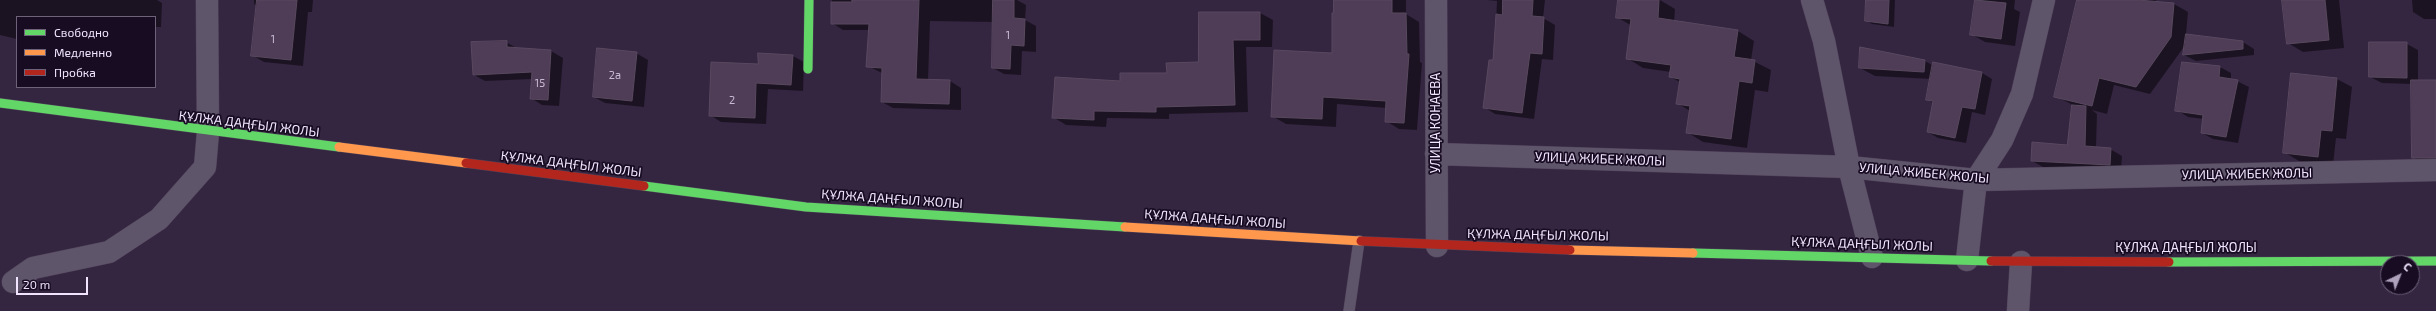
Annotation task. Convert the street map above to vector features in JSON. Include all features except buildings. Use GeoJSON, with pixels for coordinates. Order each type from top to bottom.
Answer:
{"type":"FeatureCollection","features":[{"type":"Feature","properties":{"kind":"main road"},"geometry":{"type":"LineString","coordinates":[[808,69],[809,0]]}},
{"type":"Feature","properties":{"kind":"main road","name":"ҚҰЛЖА ДАҢҒЫЛ ЖОЛЫ"},"geometry":{"type":"LineString","coordinates":[[0,103],[208,132],[806,207],[1437,246],[1872,256],[2021,262],[2436,261]]}},
{"type":"Feature","properties":{"kind":"street"},"geometry":{"type":"LineString","coordinates":[[13,282],[34,268],[109,252],[159,219],[205,168],[208,132],[207,0]]}},
{"type":"Feature","properties":{"kind":"street","name":"УЛИЦА КОНАЕВА"},"geometry":{"type":"LineString","coordinates":[[1436,0],[1437,246]]}},
{"type":"Feature","properties":{"kind":"street"},"geometry":{"type":"LineString","coordinates":[[1812,0],[1824,40],[1849,167],[1872,256]]}},
{"type":"Feature","properties":{"kind":"street"},"geometry":{"type":"LineString","coordinates":[[1967,260],[1976,180],[2002,140],[2022,94],[2044,0]]}},
{"type":"Feature","properties":{"kind":"street","name":"УЛИЦА ЖИБЕК ЖОЛЫ"},"geometry":{"type":"LineString","coordinates":[[1436,154],[1849,167],[1976,180],[2436,170]]}},
{"type":"Feature","properties":{"kind":"street"},"geometry":{"type":"LineString","coordinates":[[2018,311],[2021,262]]}},
{"type":"Feature","properties":{"kind":"lane"},"geometry":{"type":"LineString","coordinates":[[1349,311],[1359,241]]}},
{"type":"Feature","properties":{"kind":"traffic: fast"},"geometry":{"type":"LineString","coordinates":[[808,69],[809,0]]}},
{"type":"Feature","properties":{"kind":"traffic: fast"},"geometry":{"type":"LineString","coordinates":[[0,103],[339,147]]}},
{"type":"Feature","properties":{"kind":"traffic: fast"},"geometry":{"type":"LineString","coordinates":[[644,186],[806,207],[1125,227]]}},
{"type":"Feature","properties":{"kind":"traffic: fast"},"geometry":{"type":"LineString","coordinates":[[1693,253],[1991,261]]}},
{"type":"Feature","properties":{"kind":"traffic: fast"},"geometry":{"type":"LineString","coordinates":[[2169,262],[2436,261]]}},
{"type":"Feature","properties":{"kind":"traffic: slow"},"geometry":{"type":"LineString","coordinates":[[339,147],[466,163]]}},
{"type":"Feature","properties":{"kind":"traffic: slow"},"geometry":{"type":"LineString","coordinates":[[1125,227],[1361,241]]}},
{"type":"Feature","properties":{"kind":"traffic: slow"},"geometry":{"type":"LineString","coordinates":[[1570,250],[1693,253]]}},
{"type":"Feature","properties":{"kind":"traffic: jam"},"geometry":{"type":"LineString","coordinates":[[466,163],[644,186]]}},
{"type":"Feature","properties":{"kind":"traffic: jam"},"geometry":{"type":"LineString","coordinates":[[1361,241],[1570,250]]}},
{"type":"Feature","properties":{"kind":"traffic: jam"},"geometry":{"type":"LineString","coordinates":[[1991,261],[2169,262]]}}]}
